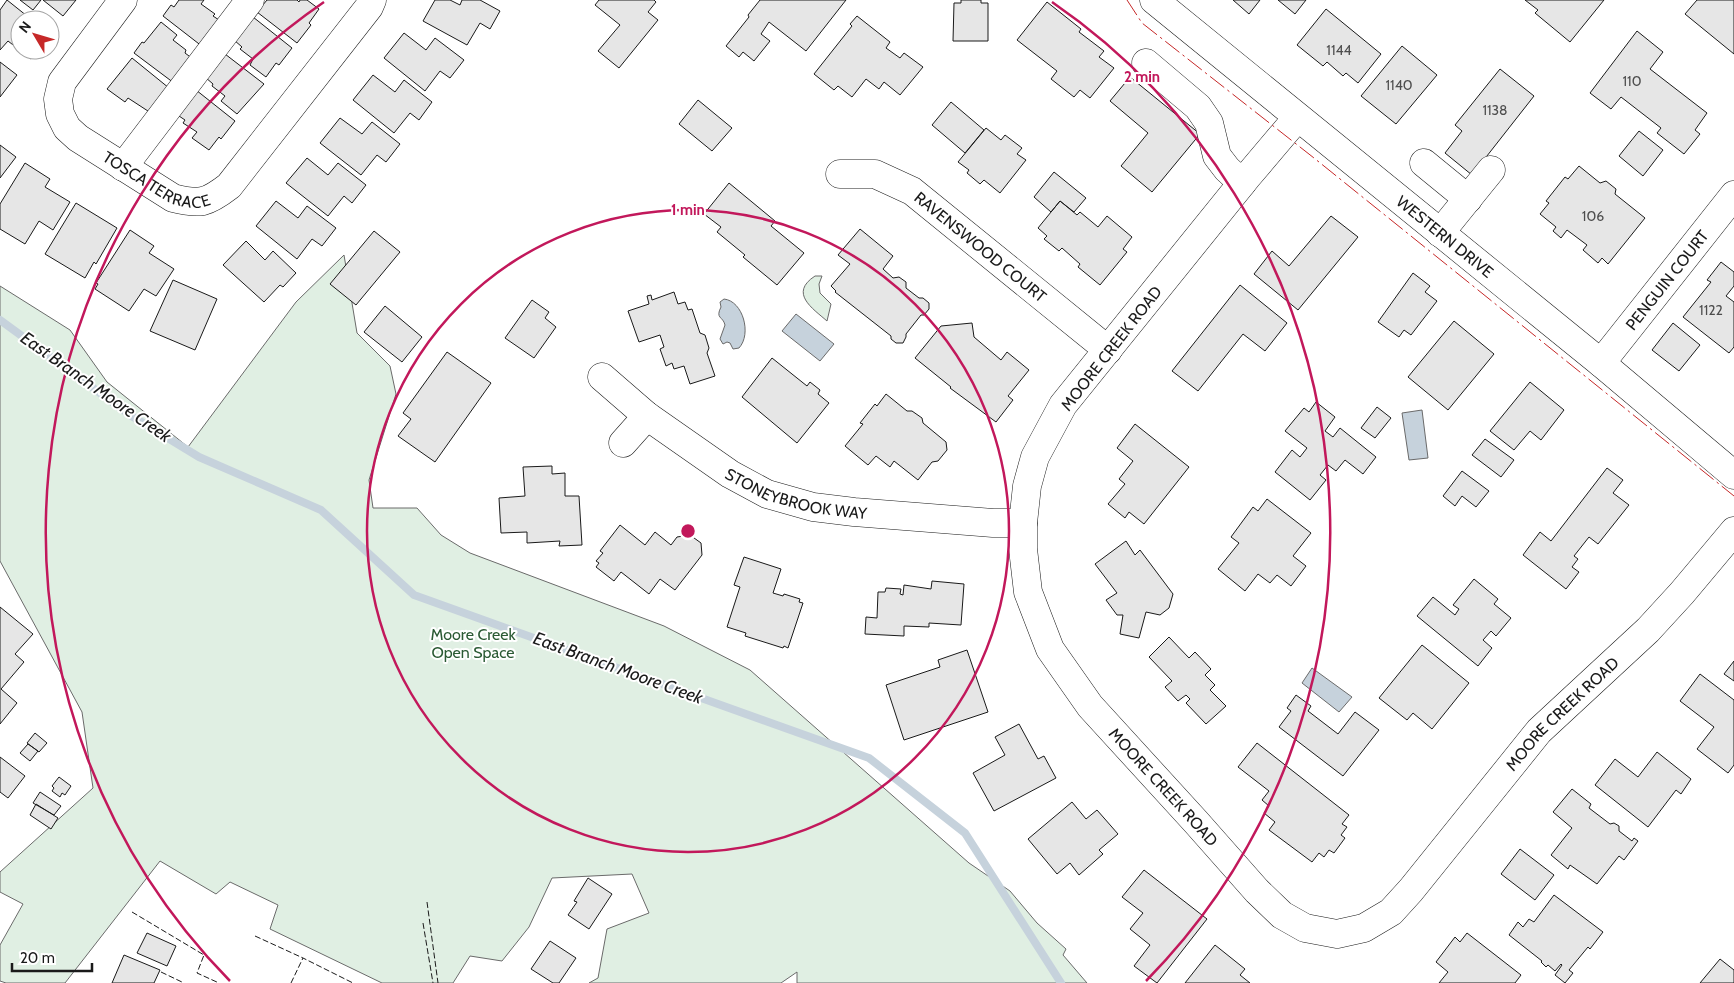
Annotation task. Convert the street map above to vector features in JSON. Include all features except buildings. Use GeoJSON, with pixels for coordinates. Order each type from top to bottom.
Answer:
{"type":"FeatureCollection","features":[{"type":"Feature","properties":{"kind":"street","name":"TOSCA TERRACE"},"geometry":{"type":"LineString","coordinates":[[123,0],[62,82],[58,99],[60,114],[67,128],[78,138],[173,198],[190,202],[211,200],[229,186],[369,7],[372,0]]}},
{"type":"Feature","properties":{"kind":"street"},"geometry":{"type":"LineString","coordinates":[[123,166],[250,0]]}},
{"type":"Feature","properties":{"kind":"street","name":"WESTERN DRIVE"},"geometry":{"type":"LineString","coordinates":[[1154,0],[1600,363],[1734,475]]}},
{"type":"Feature","properties":{"kind":"street"},"geometry":{"type":"LineString","coordinates":[[1146,63],[1198,107],[1210,123],[1218,156],[1227,169],[1242,183]]}},
{"type":"Feature","properties":{"kind":"street","name":"MOORE CREEK ROAD"},"geometry":{"type":"LineString","coordinates":[[1298,118],[1242,183],[1063,405],[1035,457],[1027,486],[1023,523],[1023,549],[1028,592],[1050,649],[1090,706],[1257,891],[1282,915],[1305,928],[1337,934],[1364,928],[1391,912],[1411,890],[1539,731],[1648,630],[1734,531]]}},
{"type":"Feature","properties":{"kind":"street"},"geometry":{"type":"LineString","coordinates":[[1424,163],[1468,199]]}},
{"type":"Feature","properties":{"kind":"street"},"geometry":{"type":"LineString","coordinates":[[1440,233],[1491,170]]}},
{"type":"Feature","properties":{"kind":"street","name":"RAVENSWOOD COURT"},"geometry":{"type":"LineString","coordinates":[[840,174],[875,174],[912,191],[1108,350]]}},
{"type":"Feature","properties":{"kind":"street","name":"PENGUIN COURT"},"geometry":{"type":"LineString","coordinates":[[1600,363],[1734,196]]}},
{"type":"Feature","properties":{"kind":"street","name":"STONEYBROOK WAY"},"geometry":{"type":"LineString","coordinates":[[602,377],[647,416],[730,474],[767,494],[804,505],[854,512],[1023,523]]}},
{"type":"Feature","properties":{"kind":"street"},"geometry":{"type":"LineString","coordinates":[[623,443],[647,416]]}},
{"type":"Feature","properties":{"kind":"green space","name":"Moore Creek Open Space"},"geometry":{"type":"Polygon","coordinates":[[[344,255],[357,333],[390,366],[396,394],[369,480],[373,508],[417,508],[441,535],[470,553],[664,626],[750,670],[969,863],[1010,891],[1037,923],[1066,949],[1063,955],[1087,983],[797,983],[797,972],[781,983],[589,983],[598,978],[607,929],[649,913],[632,874],[552,878],[529,927],[502,961],[470,956],[453,983],[382,983],[270,929],[278,905],[230,882],[216,894],[160,861],[65,983],[6,983],[0,981],[0,945],[23,904],[0,892],[0,872],[93,788],[82,712],[0,561],[0,286],[70,330],[107,382],[188,447],[296,302],[344,255]]]}},
{"type":"Feature","properties":{"kind":"green space"},"geometry":{"type":"Polygon","coordinates":[[[815,276],[822,276],[819,284],[820,293],[831,304],[827,321],[810,306],[803,294],[807,282],[815,276]]]}},
{"type":"Feature","properties":{"kind":"shaded area"},"geometry":{"type":"Polygon","coordinates":[[[724,299],[731,301],[736,306],[744,319],[745,335],[739,348],[733,349],[730,343],[723,344],[720,339],[725,325],[719,316],[720,302],[724,299]]]}},
{"type":"Feature","properties":{"kind":"shaded area"},"geometry":{"type":"Polygon","coordinates":[[[796,314],[834,344],[820,361],[782,331],[796,314]]]}},
{"type":"Feature","properties":{"kind":"shaded area"},"geometry":{"type":"Polygon","coordinates":[[[1422,410],[1428,458],[1409,460],[1402,413],[1422,410]]]}},
{"type":"Feature","properties":{"kind":"shaded area"},"geometry":{"type":"Polygon","coordinates":[[[1312,668],[1352,697],[1339,712],[1302,683],[1312,668]]]}},
{"type":"Feature","properties":{"kind":"waterway","name":"East Branch Moore Creek"},"geometry":{"type":"LineString","coordinates":[[0,320],[130,415],[199,457],[321,510],[414,595],[869,758],[965,833],[1061,983]]}},
{"type":"Feature","properties":{"kind":"fence"},"geometry":{"type":"LineString","coordinates":[[427,902],[438,983]]}},
{"type":"Feature","properties":{"kind":"fence"},"geometry":{"type":"LineString","coordinates":[[132,912],[204,955],[197,973],[219,983]]}},
{"type":"Feature","properties":{"kind":"fence"},"geometry":{"type":"LineString","coordinates":[[423,923],[433,983]]}},
{"type":"Feature","properties":{"kind":"fence"},"geometry":{"type":"LineString","coordinates":[[255,936],[303,958]]}},
{"type":"Feature","properties":{"kind":"fence"},"geometry":{"type":"LineString","coordinates":[[291,983],[303,958],[353,983]]}},
{"type":"Feature","properties":{"kind":"fence"},"geometry":{"type":"LineString","coordinates":[[161,972],[184,983]]}},
{"type":"Feature","properties":{"kind":"power"},"geometry":{"type":"LineString","coordinates":[[1127,0],[1142,23],[1314,158],[1734,496]]}}]}
